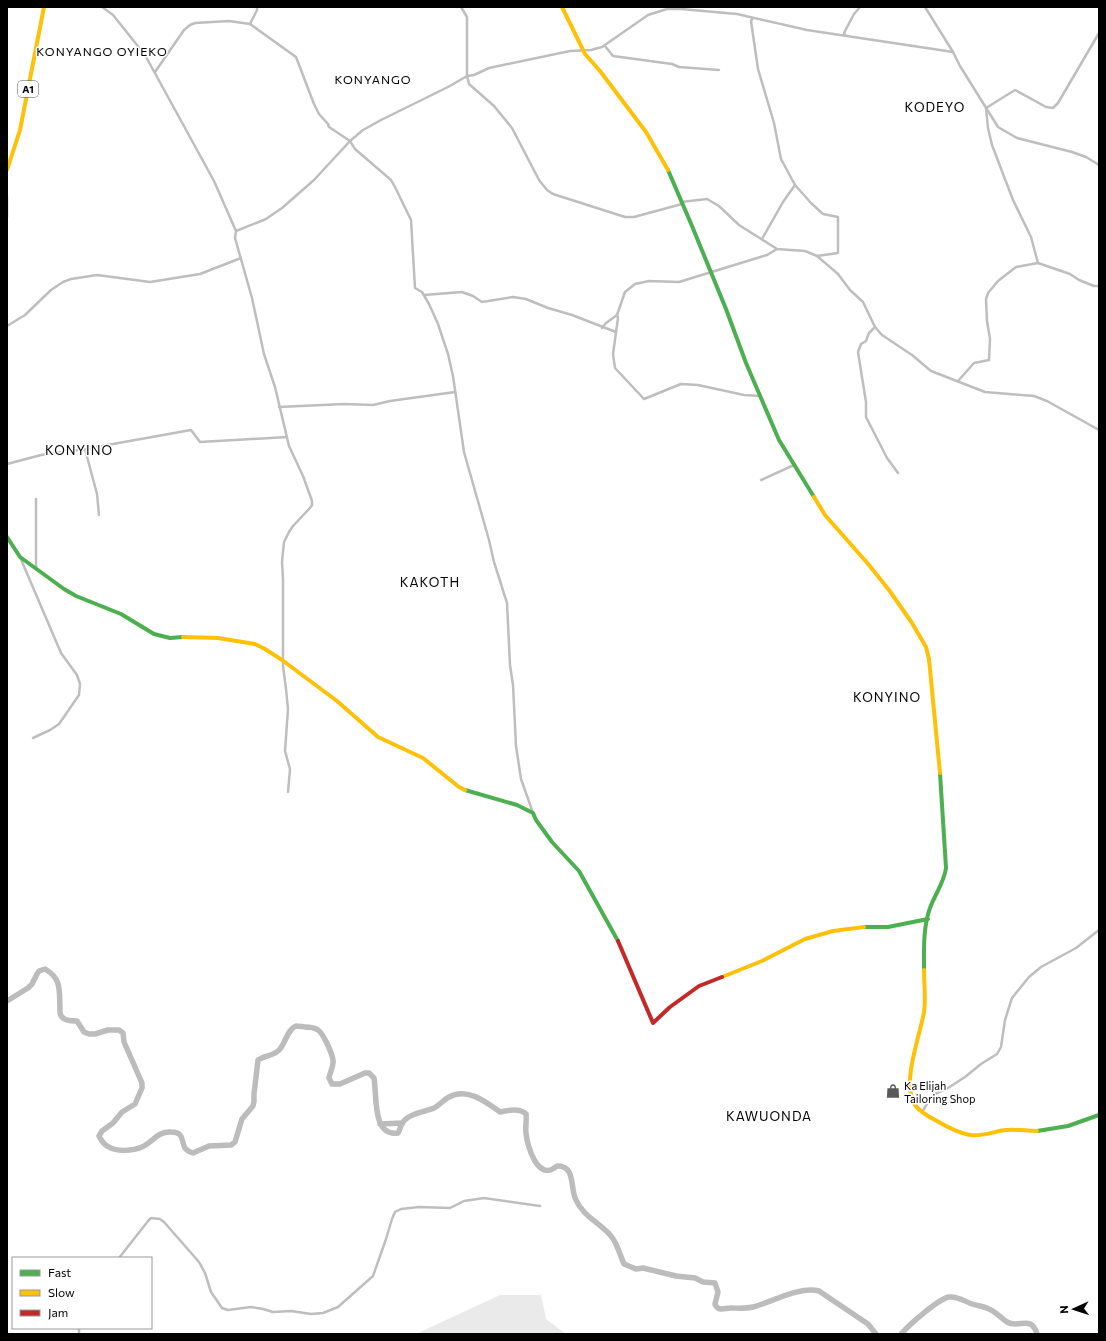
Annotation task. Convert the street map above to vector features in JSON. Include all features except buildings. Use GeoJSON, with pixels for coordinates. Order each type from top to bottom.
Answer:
{"type":"FeatureCollection","features":[{"type":"Feature","properties":{"kind":"main road","name":"A1"},"geometry":{"type":"LineString","coordinates":[[7,170],[20,130],[44,7]]}},
{"type":"Feature","properties":{"kind":"main road"},"geometry":{"type":"LineString","coordinates":[[562,7],[585,54],[600,71],[646,132],[665,164],[674,182],[681,203],[779,440],[834,526],[876,573],[889,590],[912,623],[927,651],[932,683],[944,803],[946,868],[945,878],[931,906],[925,940],[924,1012],[913,1059],[911,1079],[912,1095],[916,1108],[953,1130],[970,1135],[983,1135],[1011,1130],[1040,1131],[1068,1126],[1099,1115]]}},
{"type":"Feature","properties":{"kind":"main road"},"geometry":{"type":"LineString","coordinates":[[7,537],[20,557],[76,596],[121,614],[154,634],[161,637],[170,638],[208,637],[255,644],[265,649],[337,701],[378,737],[423,758],[458,787],[469,792],[517,805],[533,813],[536,820],[552,842],[579,871],[589,888],[618,941],[653,1023],[670,1007],[699,986],[762,962],[805,939],[845,929],[888,926],[928,919]]}},
{"type":"Feature","properties":{"kind":"street"},"geometry":{"type":"LineString","coordinates":[[102,7],[113,15],[145,55],[214,181],[236,231],[235,238],[287,437],[312,501],[310,508],[293,526],[284,542],[282,562],[282,660],[288,709],[285,751],[290,768],[288,792]]}},
{"type":"Feature","properties":{"kind":"street"},"geometry":{"type":"LineString","coordinates":[[250,24],[257,7]]}},
{"type":"Feature","properties":{"kind":"street"},"geometry":{"type":"LineString","coordinates":[[461,7],[467,17],[467,76],[469,84],[494,106],[512,128],[546,190],[553,194],[625,217],[634,217],[684,202],[708,199],[719,206],[739,225],[777,249],[805,251],[817,256],[838,274],[850,290],[863,302],[875,327],[882,335],[912,355],[931,371],[985,392],[1034,396],[1048,401],[1099,430]]}},
{"type":"Feature","properties":{"kind":"street"},"geometry":{"type":"LineString","coordinates":[[846,36],[844,34],[845,31],[854,14],[860,7]]}},
{"type":"Feature","properties":{"kind":"street"},"geometry":{"type":"LineString","coordinates":[[925,7],[954,52],[998,127],[1017,138],[1072,152],[1099,165]]}},
{"type":"Feature","properties":{"kind":"street"},"geometry":{"type":"LineString","coordinates":[[236,231],[266,219],[282,208],[314,180],[350,141],[363,130],[381,120],[467,76],[474,75],[490,68],[504,64],[583,50],[591,50],[605,46],[648,15],[667,9],[737,14],[807,30],[954,52]]}},
{"type":"Feature","properties":{"kind":"street"},"geometry":{"type":"LineString","coordinates":[[753,18],[751,21],[758,69],[774,123],[781,159],[795,185],[818,210],[823,214],[838,217],[838,253],[817,256]]}},
{"type":"Feature","properties":{"kind":"street"},"geometry":{"type":"LineString","coordinates":[[155,72],[184,30],[190,25],[195,23],[229,21],[250,24],[296,57],[319,114],[329,127],[350,141],[355,149],[391,180],[409,214],[411,220],[414,284],[416,289],[421,291],[424,295],[438,324],[448,354],[453,376],[464,452],[494,562],[507,603],[516,746],[521,779],[533,813]]}},
{"type":"Feature","properties":{"kind":"street"},"geometry":{"type":"LineString","coordinates":[[986,108],[1014,90],[1046,107],[1054,108],[1099,33]]}},
{"type":"Feature","properties":{"kind":"street"},"geometry":{"type":"LineString","coordinates":[[605,46],[613,56],[672,64],[679,67],[719,70]]}},
{"type":"Feature","properties":{"kind":"street"},"geometry":{"type":"LineString","coordinates":[[986,108],[988,128],[992,145],[1013,200],[1031,237],[1038,263]]}},
{"type":"Feature","properties":{"kind":"street"},"geometry":{"type":"LineString","coordinates":[[762,239],[783,202],[795,185]]}},
{"type":"Feature","properties":{"kind":"street"},"geometry":{"type":"LineString","coordinates":[[7,196],[7,217]]}},
{"type":"Feature","properties":{"kind":"street"},"geometry":{"type":"LineString","coordinates":[[602,328],[616,315],[624,292],[636,284],[649,281],[679,282],[767,255],[777,249]]}},
{"type":"Feature","properties":{"kind":"street"},"geometry":{"type":"LineString","coordinates":[[7,326],[25,314],[50,290],[71,279],[97,274],[150,282],[200,274],[241,258]]}},
{"type":"Feature","properties":{"kind":"street"},"geometry":{"type":"LineString","coordinates":[[958,381],[974,363],[989,360],[990,339],[986,299],[988,293],[998,281],[1016,267],[1038,263],[1070,274],[1079,280],[1094,286],[1099,286]]}},
{"type":"Feature","properties":{"kind":"street"},"geometry":{"type":"LineString","coordinates":[[424,295],[462,292],[473,296],[482,302],[513,297],[526,299],[616,332]]}},
{"type":"Feature","properties":{"kind":"street"},"geometry":{"type":"LineString","coordinates":[[616,315],[618,318],[613,354],[615,368],[644,399],[681,384],[698,385],[741,395],[760,396]]}},
{"type":"Feature","properties":{"kind":"street"},"geometry":{"type":"LineString","coordinates":[[875,327],[869,333],[866,341],[861,344],[858,352],[866,402],[866,418],[887,458],[898,473]]}},
{"type":"Feature","properties":{"kind":"street"},"geometry":{"type":"LineString","coordinates":[[279,407],[344,404],[373,406],[390,401],[455,392]]}},
{"type":"Feature","properties":{"kind":"street"},"geometry":{"type":"LineString","coordinates":[[7,464],[41,456],[191,430],[200,442],[287,437]]}},
{"type":"Feature","properties":{"kind":"street"},"geometry":{"type":"LineString","coordinates":[[86,449],[97,494],[99,515]]}},
{"type":"Feature","properties":{"kind":"street"},"geometry":{"type":"LineString","coordinates":[[761,480],[794,464]]}},
{"type":"Feature","properties":{"kind":"street"},"geometry":{"type":"LineString","coordinates":[[36,499],[36,569]]}},
{"type":"Feature","properties":{"kind":"street"},"geometry":{"type":"LineString","coordinates":[[20,557],[61,653],[77,675],[80,684],[79,695],[59,724],[33,738]]}},
{"type":"Feature","properties":{"kind":"street"},"geometry":{"type":"LineString","coordinates":[[922,1112],[934,1094],[959,1081],[997,1054],[1001,1046],[1004,1020],[1009,1003],[1019,987],[1041,967],[1076,948],[1099,930]]}},
{"type":"Feature","properties":{"kind":"street"},"geometry":{"type":"LineString","coordinates":[[120,1257],[151,1218],[160,1219],[199,1262],[205,1273],[211,1292],[222,1308],[228,1310],[251,1307],[273,1312],[307,1314],[323,1312],[338,1307],[370,1280],[392,1219],[399,1210],[419,1207],[450,1208],[464,1201],[484,1198],[540,1206]]}},
{"type":"Feature","properties":{"kind":"shaded area"},"geometry":{"type":"Polygon","coordinates":[[[500,1295],[541,1295],[546,1319],[566,1334],[416,1334],[500,1295]]]}},
{"type":"Feature","properties":{"kind":"waterway"},"geometry":{"type":"LineString","coordinates":[[7,1001],[28,988],[39,971],[45,969],[57,981],[60,1014],[63,1018],[77,1021],[84,1032],[89,1034],[95,1034],[108,1030],[119,1030],[123,1033],[124,1042],[142,1083],[142,1088],[135,1104],[122,1112],[113,1123],[102,1131],[99,1136],[104,1144],[112,1149],[130,1150],[142,1147],[166,1132],[175,1132],[181,1135],[185,1148],[193,1153],[209,1146],[231,1145],[235,1142],[242,1119],[253,1106],[258,1060],[278,1051],[291,1030],[296,1026],[313,1028],[318,1030],[322,1035],[332,1057],[333,1064],[329,1078],[332,1084],[340,1084],[365,1073],[369,1073],[374,1078],[377,1113],[384,1128],[390,1132],[398,1133],[402,1124],[407,1118],[434,1108],[447,1098],[456,1094],[476,1097],[500,1112],[517,1110],[526,1114],[527,1139],[531,1154],[535,1161],[544,1170],[550,1170],[557,1166],[567,1169],[570,1174],[574,1196],[579,1206],[611,1236],[617,1246],[624,1264],[636,1269],[643,1268],[676,1276],[695,1278],[703,1282],[715,1283],[718,1292],[715,1304],[720,1309],[750,1308],[794,1293],[811,1290],[819,1291],[868,1324],[876,1334]]}},
{"type":"Feature","properties":{"kind":"waterway"},"geometry":{"type":"LineString","coordinates":[[380,1124],[402,1123]]}},
{"type":"Feature","properties":{"kind":"waterway"},"geometry":{"type":"LineString","coordinates":[[901,1334],[931,1307],[949,1297],[958,1298],[987,1308],[1011,1324],[1028,1323],[1034,1328],[1037,1334]]}},
{"type":"Feature","properties":{"kind":"traffic: fast"},"geometry":{"type":"LineString","coordinates":[[668,170],[726,309],[746,363],[779,440],[814,497]]}},
{"type":"Feature","properties":{"kind":"traffic: fast"},"geometry":{"type":"LineString","coordinates":[[7,537],[20,557],[76,596],[121,614],[154,634],[170,638],[183,637]]}},
{"type":"Feature","properties":{"kind":"traffic: fast"},"geometry":{"type":"LineString","coordinates":[[924,970],[924,939],[926,923],[946,868],[940,773]]}},
{"type":"Feature","properties":{"kind":"traffic: fast"},"geometry":{"type":"LineString","coordinates":[[465,790],[517,805],[533,813],[536,820],[552,842],[579,871],[618,941]]}},
{"type":"Feature","properties":{"kind":"traffic: fast"},"geometry":{"type":"LineString","coordinates":[[864,927],[888,927],[928,919]]}},
{"type":"Feature","properties":{"kind":"traffic: fast"},"geometry":{"type":"LineString","coordinates":[[1037,1131],[1068,1126],[1099,1115]]}},
{"type":"Feature","properties":{"kind":"traffic: slow"},"geometry":{"type":"LineString","coordinates":[[7,170],[20,130],[44,7]]}},
{"type":"Feature","properties":{"kind":"traffic: slow"},"geometry":{"type":"LineString","coordinates":[[562,7],[585,54],[600,71],[646,132],[668,170]]}},
{"type":"Feature","properties":{"kind":"traffic: slow"},"geometry":{"type":"LineString","coordinates":[[814,497],[825,515],[889,590],[912,623],[926,647],[929,659],[940,773]]}},
{"type":"Feature","properties":{"kind":"traffic: slow"},"geometry":{"type":"LineString","coordinates":[[183,637],[218,638],[255,644],[265,649],[337,701],[378,737],[423,758],[459,787],[465,790]]}},
{"type":"Feature","properties":{"kind":"traffic: slow"},"geometry":{"type":"LineString","coordinates":[[722,977],[762,961],[805,939],[833,931],[864,927]]}},
{"type":"Feature","properties":{"kind":"traffic: slow"},"geometry":{"type":"LineString","coordinates":[[924,970],[924,1012],[913,1059],[910,1085],[911,1096],[917,1108],[931,1118],[953,1130],[966,1134],[979,1135],[1010,1130],[1037,1131]]}},
{"type":"Feature","properties":{"kind":"traffic: jam"},"geometry":{"type":"LineString","coordinates":[[618,941],[653,1023],[670,1007],[699,986],[722,977]]}},
{"type":"Feature","properties":{"kind":"place","name":"Ka Elijah Tailoring Shop"},"geometry":{"type":"Point","coordinates":[893,1091]}},
{"type":"Feature","properties":{"kind":"district","name":"KONYANGO OYIEKO"},"geometry":{"type":"Point","coordinates":[102,51]}},
{"type":"Feature","properties":{"kind":"district","name":"KONYANGO"},"geometry":{"type":"Point","coordinates":[373,79]}},
{"type":"Feature","properties":{"kind":"district","name":"KODEYO"},"geometry":{"type":"Point","coordinates":[935,107]}},
{"type":"Feature","properties":{"kind":"district","name":"KONYINO"},"geometry":{"type":"Point","coordinates":[79,450]}},
{"type":"Feature","properties":{"kind":"district","name":"KAKOTH"},"geometry":{"type":"Point","coordinates":[430,582]}},
{"type":"Feature","properties":{"kind":"district","name":"KONYINO"},"geometry":{"type":"Point","coordinates":[887,697]}},
{"type":"Feature","properties":{"kind":"district","name":"KAWUONDA"},"geometry":{"type":"Point","coordinates":[769,1116]}}]}
